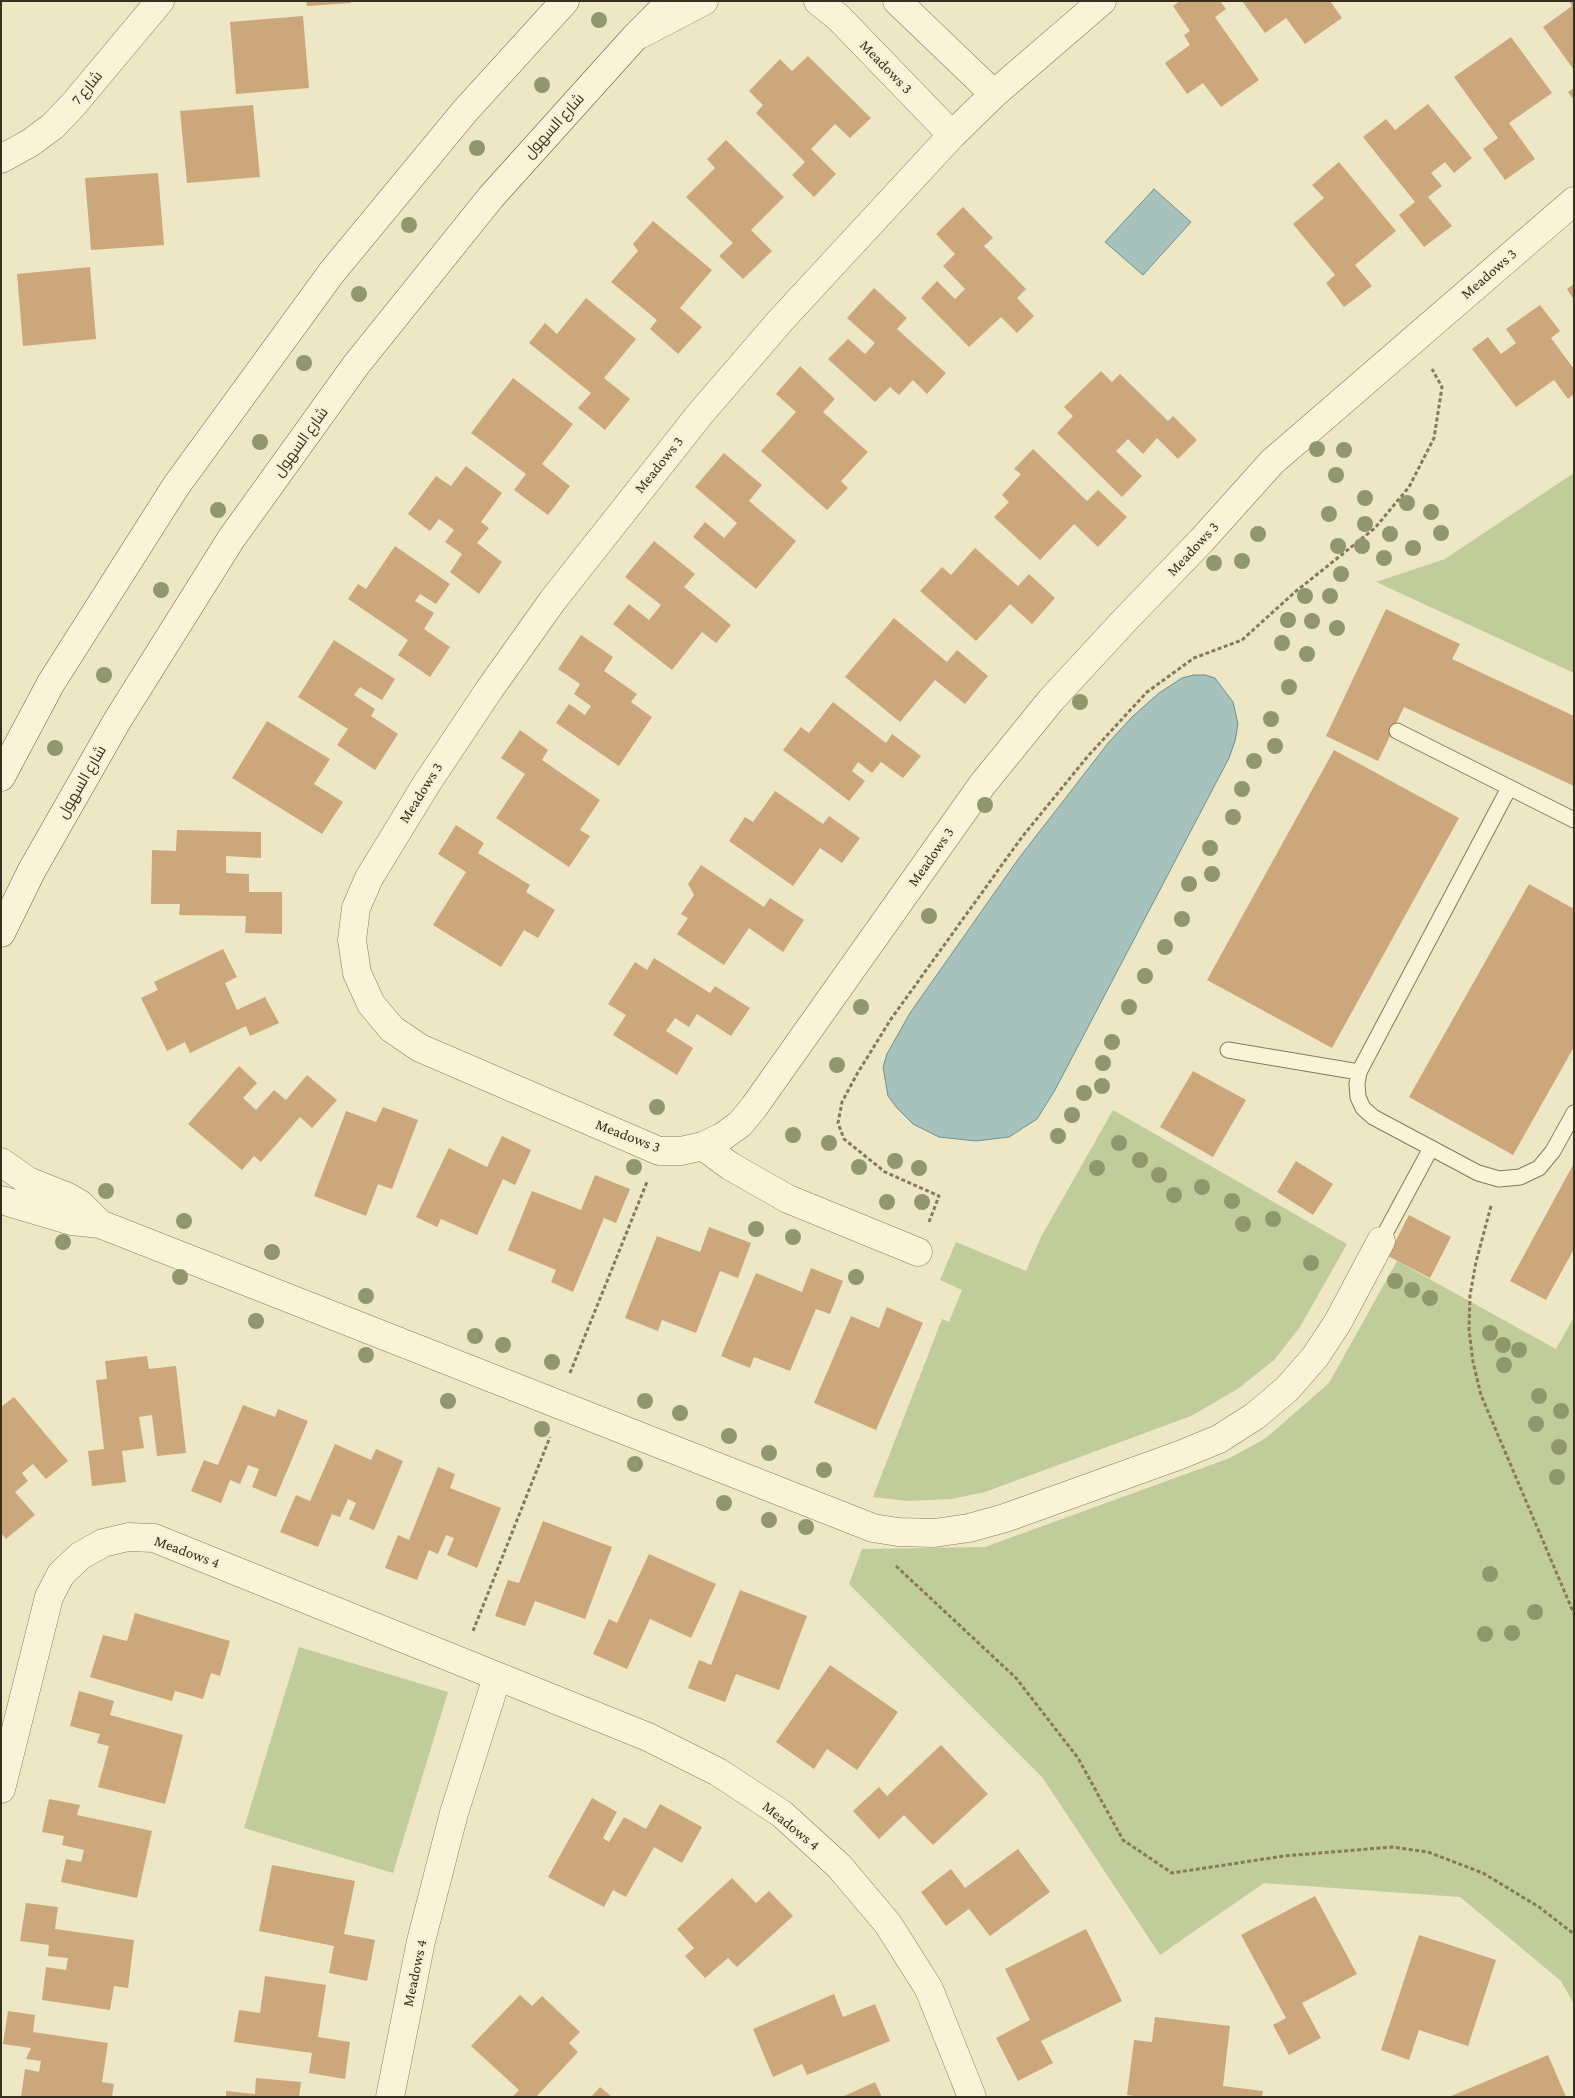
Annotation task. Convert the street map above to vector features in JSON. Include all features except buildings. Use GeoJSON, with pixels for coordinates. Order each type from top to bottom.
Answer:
{"type":"FeatureCollection","features":[{"type":"Feature","properties":{"kind":"street","name":"شارع 7"},"geometry":{"type":"LineString","coordinates":[[1,159],[30,144],[53,126],[73,105],[160,1]]}},
{"type":"Feature","properties":{"kind":"street"},"geometry":{"type":"LineString","coordinates":[[1,777],[51,683],[176,486],[332,272],[465,111],[565,1]]}},
{"type":"Feature","properties":{"kind":"street","name":"شارع السهول"},"geometry":{"type":"LineString","coordinates":[[1,933],[32,870],[117,721],[231,540],[356,364],[491,196],[635,37],[671,1]]}},
{"type":"Feature","properties":{"kind":"street"},"geometry":{"type":"LineString","coordinates":[[635,37],[704,1]]}},
{"type":"Feature","properties":{"kind":"street"},"geometry":{"type":"LineString","coordinates":[[897,1],[994,94]]}},
{"type":"Feature","properties":{"kind":"street","name":"Meadows 3"},"geometry":{"type":"LineString","coordinates":[[1102,1],[994,94],[952,135],[781,320],[718,392],[576,571],[489,690],[427,783],[369,878],[356,908],[352,940],[357,973],[371,1004],[392,1029],[420,1048],[660,1151],[681,1151],[703,1146],[722,1138],[740,1124],[754,1107],[982,785],[1051,700],[1202,540],[1272,462],[1360,388],[1416,337],[1574,201]]}},
{"type":"Feature","properties":{"kind":"street","name":"Meadows 3"},"geometry":{"type":"LineString","coordinates":[[822,2],[952,135]]}},
{"type":"Feature","properties":{"kind":"street"},"geometry":{"type":"LineString","coordinates":[[703,1146],[730,1166],[788,1199],[918,1252]]}},
{"type":"Feature","properties":{"kind":"street"},"geometry":{"type":"LineString","coordinates":[[1,1162],[28,1181],[74,1201],[91,1213],[100,1224]]}},
{"type":"Feature","properties":{"kind":"street"},"geometry":{"type":"LineString","coordinates":[[1,1200],[72,1221],[100,1224],[873,1528],[898,1532],[934,1534],[970,1528],[1180,1455],[1219,1439],[1255,1416],[1287,1389],[1315,1357],[1338,1322],[1381,1241]]}},
{"type":"Feature","properties":{"kind":"street","name":"Meadows 4"},"geometry":{"type":"LineString","coordinates":[[1,1789],[49,1597],[61,1574],[80,1556],[103,1543],[128,1537],[154,1538],[648,1738],[718,1772],[782,1814],[839,1866],[888,1924],[929,1989],[972,2097]]}},
{"type":"Feature","properties":{"kind":"street","name":"Meadows 4"},"geometry":{"type":"LineString","coordinates":[[390,2097],[421,1941],[451,1822],[497,1678]]}},
{"type":"Feature","properties":{"kind":"lane"},"geometry":{"type":"LineString","coordinates":[[1397,731],[1574,820]]}},
{"type":"Feature","properties":{"kind":"lane"},"geometry":{"type":"LineString","coordinates":[[1509,788],[1360,1072],[1357,1084],[1358,1097],[1364,1108],[1373,1117],[1478,1173],[1499,1178],[1520,1177],[1540,1168],[1553,1151],[1574,1113]]}},
{"type":"Feature","properties":{"kind":"lane"},"geometry":{"type":"LineString","coordinates":[[1228,1050],[1360,1072]]}},
{"type":"Feature","properties":{"kind":"lane"},"geometry":{"type":"LineString","coordinates":[[1381,1241],[1431,1148]]}},
{"type":"Feature","properties":{"kind":"path"},"geometry":{"type":"LineString","coordinates":[[918,1252],[939,1196],[885,1172],[844,1139],[838,1123],[842,1102],[891,1019],[1022,837],[1088,756],[1147,692],[1194,658],[1242,640],[1295,592],[1375,528],[1410,487],[1434,438],[1442,387],[1416,337]]}},
{"type":"Feature","properties":{"kind":"path"},"geometry":{"type":"LineString","coordinates":[[1499,1178],[1476,1262],[1470,1295],[1469,1330],[1473,1362],[1481,1395],[1574,1614]]}},
{"type":"Feature","properties":{"kind":"path"},"geometry":{"type":"LineString","coordinates":[[873,1528],[891,1562],[1016,1678],[1078,1758],[1123,1840],[1172,1873],[1284,1856],[1392,1847],[1428,1852],[1482,1873],[1539,1907],[1574,1934]]}},
{"type":"Feature","properties":{"kind":"green space"},"geometry":{"type":"Polygon","coordinates":[[[1574,473],[1574,673],[1376,582],[1445,559],[1574,473]]]}},
{"type":"Feature","properties":{"kind":"green space"},"geometry":{"type":"Polygon","coordinates":[[[1113,1110],[1347,1244],[1300,1327],[1274,1360],[1239,1388],[1191,1416],[985,1492],[952,1499],[907,1501],[873,1497],[942,1319],[949,1322],[962,1290],[940,1280],[956,1242],[1026,1271],[1041,1237],[1113,1110]]]}},
{"type":"Feature","properties":{"kind":"green space"},"geometry":{"type":"Polygon","coordinates":[[[1397,1261],[1556,1349],[1574,1317],[1574,2004],[1561,1981],[1460,1897],[1264,1883],[1160,1955],[1042,1777],[849,1584],[862,1549],[985,1547],[1230,1458],[1266,1438],[1329,1383],[1397,1261]]]}},
{"type":"Feature","properties":{"kind":"green space"},"geometry":{"type":"Polygon","coordinates":[[[299,1647],[448,1692],[393,1873],[244,1828],[299,1647]]]}},
{"type":"Feature","properties":{"kind":"water"},"geometry":{"type":"Polygon","coordinates":[[[1154,189],[1191,222],[1143,275],[1105,242],[1154,189]]]}},
{"type":"Feature","properties":{"kind":"water"},"geometry":{"type":"Polygon","coordinates":[[[1205,675],[1215,678],[1233,702],[1238,724],[1229,758],[1055,1090],[1037,1119],[1009,1137],[976,1141],[939,1137],[913,1124],[888,1096],[883,1067],[887,1054],[910,1013],[1019,858],[1109,742],[1132,717],[1159,693],[1182,678],[1205,675]]]}}]}
